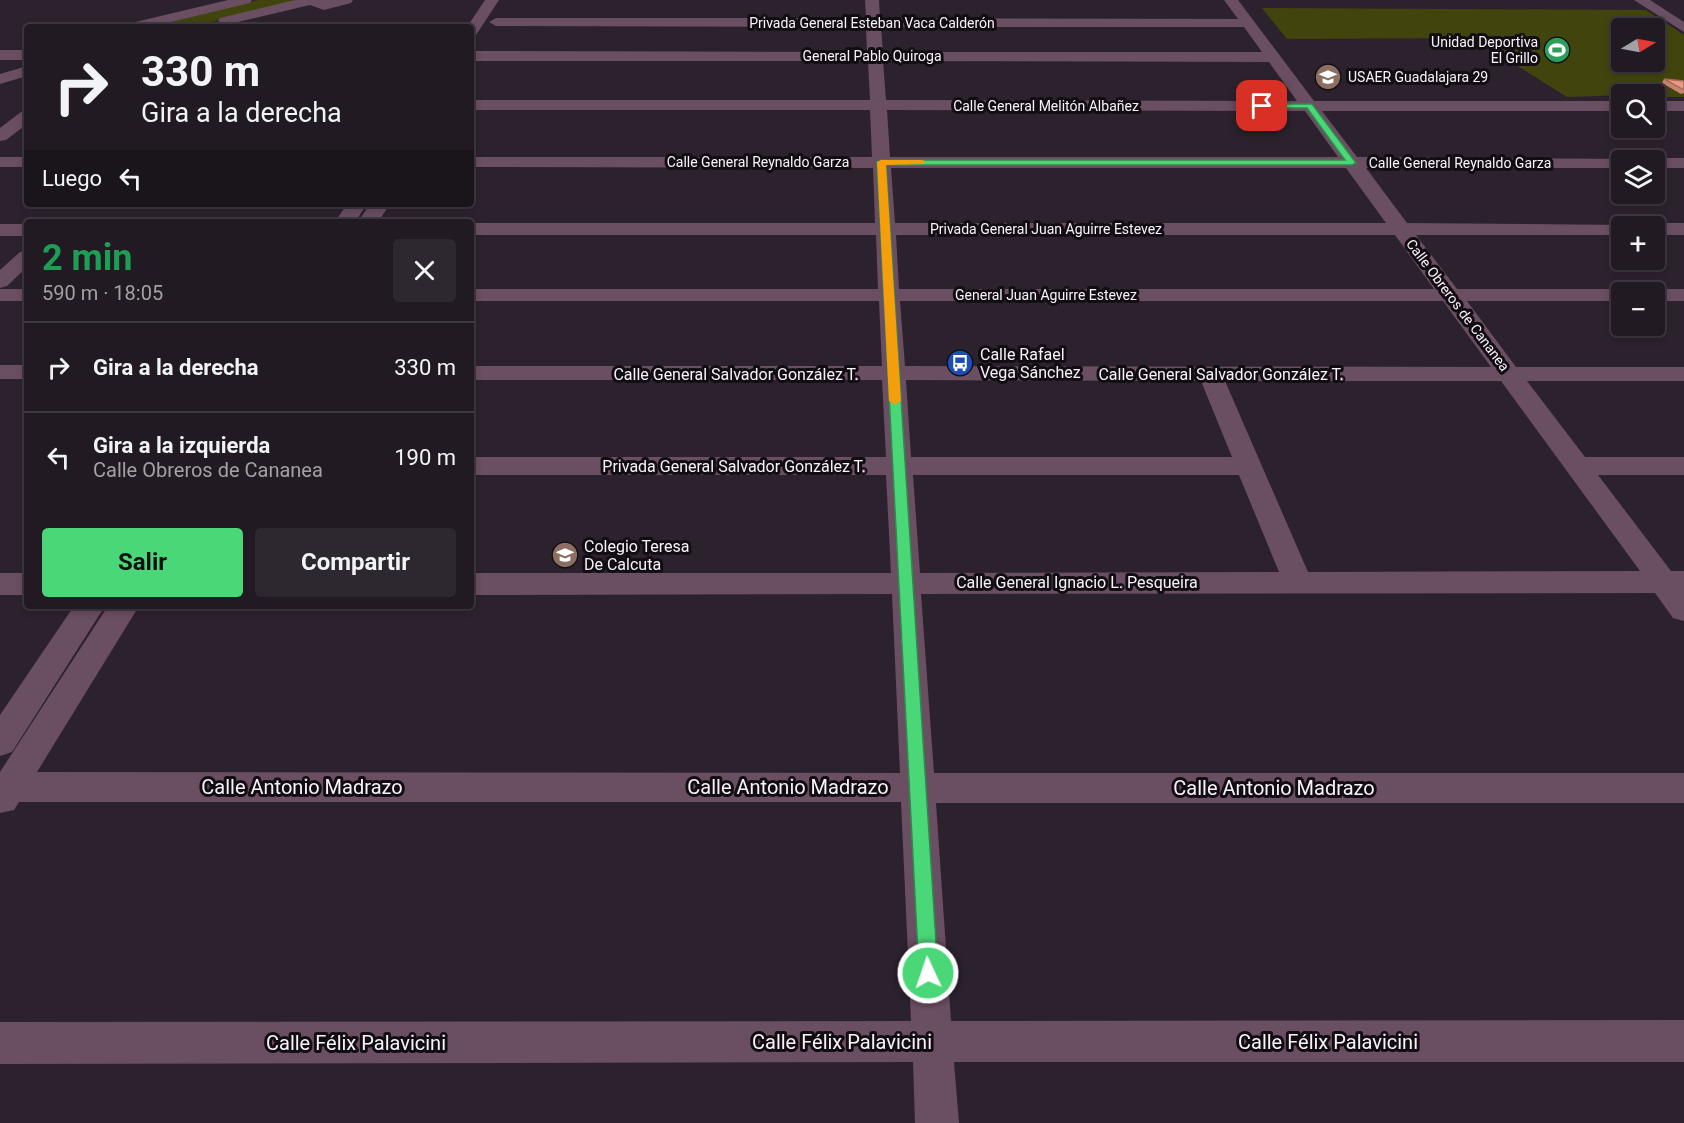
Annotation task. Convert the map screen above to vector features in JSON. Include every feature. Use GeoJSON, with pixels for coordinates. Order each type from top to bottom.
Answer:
{"type":"FeatureCollection","features":[{"type":"Feature","properties":{"kind":"street"},"geometry":{"type":"LineString","coordinates":[[145,24],[245,0]]}},
{"type":"Feature","properties":{"kind":"street"},"geometry":{"type":"LineString","coordinates":[[211,24],[312,0],[324,6],[346,0]]}},
{"type":"Feature","properties":{"kind":"street","name":"Calle Obreros de Cananea"},"geometry":{"type":"LineString","coordinates":[[1231,0],[1577,466],[1674,582],[1684,610]]}},
{"type":"Feature","properties":{"kind":"street"},"geometry":{"type":"LineString","coordinates":[[474,55],[490,31],[499,4]]}},
{"type":"Feature","properties":{"kind":"street"},"geometry":{"type":"LineString","coordinates":[[474,29],[499,4]]}},
{"type":"Feature","properties":{"kind":"street"},"geometry":{"type":"LineString","coordinates":[[1647,4],[1684,8]]}},
{"type":"Feature","properties":{"kind":"street"},"geometry":{"type":"LineString","coordinates":[[1647,4],[1684,28]]}},
{"type":"Feature","properties":{"kind":"street"},"geometry":{"type":"LineString","coordinates":[[872,11],[937,1123]]}},
{"type":"Feature","properties":{"kind":"street","name":"Privada General Esteban Vaca Calderón"},"geometry":{"type":"LineString","coordinates":[[490,31],[872,11],[1248,23]]}},
{"type":"Feature","properties":{"kind":"street","name":"General Pablo Quiroga"},"geometry":{"type":"LineString","coordinates":[[474,58],[1273,57]]}},
{"type":"Feature","properties":{"kind":"street"},"geometry":{"type":"LineString","coordinates":[[0,79],[24,72]]}},
{"type":"Feature","properties":{"kind":"street","name":"Calle General Melitón Albañez"},"geometry":{"type":"LineString","coordinates":[[474,105],[1611,106]]}},
{"type":"Feature","properties":{"kind":"street"},"geometry":{"type":"LineString","coordinates":[[1665,106],[1684,106]]}},
{"type":"Feature","properties":{"kind":"street"},"geometry":{"type":"LineString","coordinates":[[0,136],[24,118]]}},
{"type":"Feature","properties":{"kind":"street"},"geometry":{"type":"LineString","coordinates":[[0,162],[24,162]]}},
{"type":"Feature","properties":{"kind":"street","name":"Calle General Reynaldo Garza"},"geometry":{"type":"LineString","coordinates":[[474,162],[1611,163]]}},
{"type":"Feature","properties":{"kind":"street"},"geometry":{"type":"LineString","coordinates":[[1665,163],[1684,163]]}},
{"type":"Feature","properties":{"kind":"street","name":"Privada General Juan Aguirre Estevez"},"geometry":{"type":"LineString","coordinates":[[474,229],[1611,229]]}},
{"type":"Feature","properties":{"kind":"street"},"geometry":{"type":"LineString","coordinates":[[1665,229],[1684,229]]}},
{"type":"Feature","properties":{"kind":"street"},"geometry":{"type":"LineString","coordinates":[[0,230],[24,230]]}},
{"type":"Feature","properties":{"kind":"street"},"geometry":{"type":"LineString","coordinates":[[0,282],[24,259]]}},
{"type":"Feature","properties":{"kind":"street"},"geometry":{"type":"LineString","coordinates":[[0,295],[24,294]]}},
{"type":"Feature","properties":{"kind":"street","name":"General Juan Aguirre Estevez"},"geometry":{"type":"LineString","coordinates":[[474,295],[1611,295]]}},
{"type":"Feature","properties":{"kind":"street"},"geometry":{"type":"LineString","coordinates":[[1665,295],[1684,295]]}},
{"type":"Feature","properties":{"kind":"street"},"geometry":{"type":"LineString","coordinates":[[0,372],[24,372]]}},
{"type":"Feature","properties":{"kind":"street","name":"Calle General Salvador González T."},"geometry":{"type":"LineString","coordinates":[[474,373],[1684,374]]}},
{"type":"Feature","properties":{"kind":"street"},"geometry":{"type":"LineString","coordinates":[[1210,374],[1298,582]]}},
{"type":"Feature","properties":{"kind":"street","name":"Privada General Salvador González T."},"geometry":{"type":"LineString","coordinates":[[474,466],[1250,466]]}},
{"type":"Feature","properties":{"kind":"street"},"geometry":{"type":"LineString","coordinates":[[1577,466],[1684,466]]}},
{"type":"Feature","properties":{"kind":"street","name":"Calle General Ignacio L. Pesqueira"},"geometry":{"type":"LineString","coordinates":[[474,584],[1674,582]]}},
{"type":"Feature","properties":{"kind":"street"},"geometry":{"type":"LineString","coordinates":[[0,584],[24,584]]}},
{"type":"Feature","properties":{"kind":"street"},"geometry":{"type":"LineString","coordinates":[[0,741],[88,609]]}},
{"type":"Feature","properties":{"kind":"street"},"geometry":{"type":"LineString","coordinates":[[3,792],[122,609]]}},
{"type":"Feature","properties":{"kind":"street","name":"Calle Antonio Madrazo"},"geometry":{"type":"LineString","coordinates":[[3,792],[917,788],[1684,788]]}},
{"type":"Feature","properties":{"kind":"street","name":"Calle Félix Palavicini"},"geometry":{"type":"LineString","coordinates":[[0,1043],[1684,1041]]}},
{"type":"Feature","properties":{"kind":"shaded area"},"geometry":{"type":"Polygon","coordinates":[[[258,0],[303,0],[203,24],[156,24],[258,0]]]}},
{"type":"Feature","properties":{"kind":"shaded area","name":"Unidad Deportiva El Grillo"},"geometry":{"type":"Polygon","coordinates":[[[1262,8],[1646,10],[1658,18],[1611,18],[1611,72],[1665,72],[1665,22],[1684,35],[1684,97],[1665,97],[1665,84],[1611,84],[1611,95],[1567,97],[1473,38],[1287,39],[1262,8]]]}},
{"type":"Feature","properties":{"kind":"building"},"geometry":{"type":"Polygon","coordinates":[[[1664,79],[1684,81],[1684,90],[1664,79]]]}},
{"type":"Feature","properties":{"kind":"slow traffic"},"geometry":{"type":"LineString","coordinates":[[895,401],[881,162],[922,162]]}},
{"type":"Feature","properties":{"kind":"place","name":"Unidad Deportiva El Grillo"},"geometry":{"type":"Point","coordinates":[1557,50]}},
{"type":"Feature","properties":{"kind":"place","name":"USAER Guadalajara 29"},"geometry":{"type":"Point","coordinates":[1328,77]}},
{"type":"Feature","properties":{"kind":"place","name":"Calle Rafael Vega Sánchez"},"geometry":{"type":"Point","coordinates":[960,363]}},
{"type":"Feature","properties":{"kind":"place","name":"Colegio Teresa De Calcuta"},"geometry":{"type":"Point","coordinates":[565,555]}},
{"type":"Feature","properties":{"kind":"route"},"geometry":{"type":"LineString","coordinates":[[928,973],[881,162],[1352,163],[1310,106],[1262,106]]}}]}
